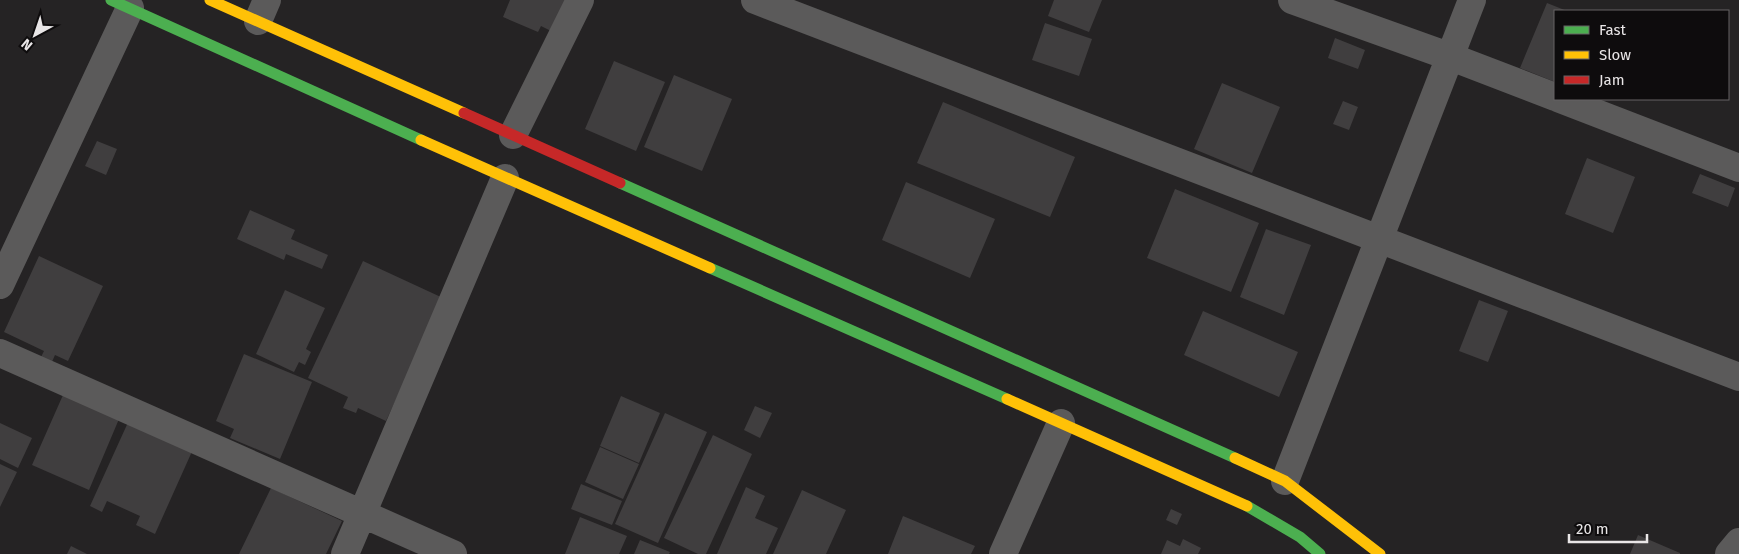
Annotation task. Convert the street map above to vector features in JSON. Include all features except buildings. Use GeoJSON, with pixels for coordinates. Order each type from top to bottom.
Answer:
{"type":"FeatureCollection","features":[{"type":"Feature","properties":{"kind":"street"},"geometry":{"type":"LineString","coordinates":[[210,0],[263,10],[513,135],[1285,481],[1380,554]]}},
{"type":"Feature","properties":{"kind":"street"},"geometry":{"type":"LineString","coordinates":[[513,135],[580,0]]}},
{"type":"Feature","properties":{"kind":"street"},"geometry":{"type":"LineString","coordinates":[[756,0],[1739,377]]}},
{"type":"Feature","properties":{"kind":"street"},"geometry":{"type":"LineString","coordinates":[[1292,0],[1451,57],[1554,97]]}},
{"type":"Feature","properties":{"kind":"street"},"geometry":{"type":"LineString","coordinates":[[1285,481],[1472,0]]}},
{"type":"Feature","properties":{"kind":"street"},"geometry":{"type":"LineString","coordinates":[[0,285],[120,4],[505,178],[1240,502],[1300,537],[1320,554]]}},
{"type":"Feature","properties":{"kind":"street"},"geometry":{"type":"LineString","coordinates":[[1563,100],[1739,168]]}},
{"type":"Feature","properties":{"kind":"street"},"geometry":{"type":"LineString","coordinates":[[345,554],[505,178]]}},
{"type":"Feature","properties":{"kind":"street"},"geometry":{"type":"LineString","coordinates":[[0,353],[452,554]]}},
{"type":"Feature","properties":{"kind":"street"},"geometry":{"type":"LineString","coordinates":[[1003,554],[1061,423]]}},
{"type":"Feature","properties":{"kind":"street"},"geometry":{"type":"LineString","coordinates":[[1729,554],[1739,542]]}},
{"type":"Feature","properties":{"kind":"traffic: fast"},"geometry":{"type":"LineString","coordinates":[[111,0],[421,140]]}},
{"type":"Feature","properties":{"kind":"traffic: fast"},"geometry":{"type":"LineString","coordinates":[[620,183],[1235,458]]}},
{"type":"Feature","properties":{"kind":"traffic: fast"},"geometry":{"type":"LineString","coordinates":[[710,268],[1007,399]]}},
{"type":"Feature","properties":{"kind":"traffic: fast"},"geometry":{"type":"LineString","coordinates":[[1247,506],[1300,537],[1320,554]]}},
{"type":"Feature","properties":{"kind":"traffic: slow"},"geometry":{"type":"LineString","coordinates":[[210,0],[464,113]]}},
{"type":"Feature","properties":{"kind":"traffic: slow"},"geometry":{"type":"LineString","coordinates":[[421,140],[710,268]]}},
{"type":"Feature","properties":{"kind":"traffic: slow"},"geometry":{"type":"LineString","coordinates":[[1007,399],[1247,506]]}},
{"type":"Feature","properties":{"kind":"traffic: slow"},"geometry":{"type":"LineString","coordinates":[[1235,458],[1285,481],[1380,554]]}},
{"type":"Feature","properties":{"kind":"traffic: jam"},"geometry":{"type":"LineString","coordinates":[[464,113],[620,183]]}}]}
